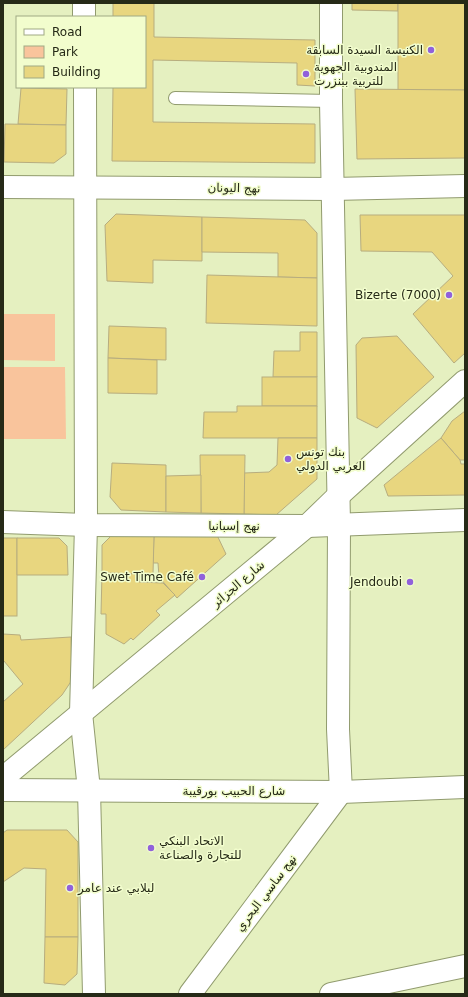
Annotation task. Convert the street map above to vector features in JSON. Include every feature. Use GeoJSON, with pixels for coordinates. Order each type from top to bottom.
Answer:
{"type":"FeatureCollection","features":[{"type":"Feature","properties":{"kind":"street"},"geometry":{"type":"LineString","coordinates":[[84,3],[84,16]]}},
{"type":"Feature","properties":{"kind":"street"},"geometry":{"type":"LineString","coordinates":[[331,3],[331,101],[339,524],[338,730],[341,792]]}},
{"type":"Feature","properties":{"kind":"street"},"geometry":{"type":"LineString","coordinates":[[85,88],[86,525],[82,713],[89,790],[94,994]]}},
{"type":"Feature","properties":{"kind":"street","name":"نهج اليونان"},"geometry":{"type":"LineString","coordinates":[[3,187],[86,186],[333,189],[465,186]]}},
{"type":"Feature","properties":{"kind":"street","name":"شارع الجزائر"},"geometry":{"type":"LineString","coordinates":[[3,778],[307,526],[465,380]]}},
{"type":"Feature","properties":{"kind":"street","name":"نهج إسبانيا"},"geometry":{"type":"LineString","coordinates":[[3,522],[86,525],[307,526],[465,520]]}},
{"type":"Feature","properties":{"kind":"street","name":"شارع الحبيب بورقيبة"},"geometry":{"type":"LineString","coordinates":[[3,790],[341,792],[465,787]]}},
{"type":"Feature","properties":{"kind":"street","name":"نهج ساسي البحري"},"geometry":{"type":"LineString","coordinates":[[190,994],[341,792]]}},
{"type":"Feature","properties":{"kind":"street"},"geometry":{"type":"LineString","coordinates":[[331,994],[465,966]]}},
{"type":"Feature","properties":{"kind":"lane"},"geometry":{"type":"LineString","coordinates":[[175,98],[331,101]]}},
{"type":"Feature","properties":{"kind":"green space"},"geometry":{"type":"Polygon","coordinates":[[[3,314],[55,314],[55,361],[3,360],[3,314]]]}},
{"type":"Feature","properties":{"kind":"green space"},"geometry":{"type":"Polygon","coordinates":[[[3,367],[65,367],[66,439],[3,439],[3,367]]]}},
{"type":"Feature","properties":{"kind":"building","name":"المندوبية الجهوية للتربية ببنزرت"},"geometry":{"type":"Polygon","coordinates":[[[113,3],[154,3],[154,37],[315,40],[315,86],[297,85],[297,63],[153,60],[153,122],[315,124],[315,163],[112,161],[113,88],[146,88],[146,16],[113,16],[113,3]]]}},
{"type":"Feature","properties":{"kind":"building"},"geometry":{"type":"Polygon","coordinates":[[[352,3],[398,3],[398,11],[352,10],[352,3]]]}},
{"type":"Feature","properties":{"kind":"building","name":"الكنيسة السيدة السابقة"},"geometry":{"type":"Polygon","coordinates":[[[398,3],[465,3],[465,90],[398,90],[398,3]]]}},
{"type":"Feature","properties":{"kind":"building"},"geometry":{"type":"Polygon","coordinates":[[[21,88],[67,89],[66,125],[18,124],[21,88]]]}},
{"type":"Feature","properties":{"kind":"building"},"geometry":{"type":"Polygon","coordinates":[[[355,89],[465,90],[465,158],[357,159],[355,89]]]}},
{"type":"Feature","properties":{"kind":"building"},"geometry":{"type":"Polygon","coordinates":[[[5,124],[66,125],[66,154],[54,163],[4,162],[5,124]]]}},
{"type":"Feature","properties":{"kind":"building"},"geometry":{"type":"Polygon","coordinates":[[[116,214],[202,217],[202,261],[153,260],[153,283],[107,281],[105,225],[116,214]]]}},
{"type":"Feature","properties":{"kind":"building","name":"Bizerte (7000)"},"geometry":{"type":"Polygon","coordinates":[[[360,215],[465,215],[465,353],[454,363],[413,314],[453,276],[432,252],[361,251],[360,215]]]}},
{"type":"Feature","properties":{"kind":"building"},"geometry":{"type":"Polygon","coordinates":[[[202,217],[305,220],[317,233],[317,278],[278,277],[278,253],[202,252],[202,217]]]}},
{"type":"Feature","properties":{"kind":"building"},"geometry":{"type":"Polygon","coordinates":[[[207,275],[317,278],[317,326],[206,323],[207,275]]]}},
{"type":"Feature","properties":{"kind":"building"},"geometry":{"type":"Polygon","coordinates":[[[109,326],[166,328],[166,360],[108,358],[109,326]]]}},
{"type":"Feature","properties":{"kind":"building"},"geometry":{"type":"Polygon","coordinates":[[[300,332],[317,332],[317,377],[273,377],[274,351],[300,351],[300,332]]]}},
{"type":"Feature","properties":{"kind":"building"},"geometry":{"type":"Polygon","coordinates":[[[397,336],[434,377],[377,428],[357,418],[356,345],[362,338],[397,336]]]}},
{"type":"Feature","properties":{"kind":"building"},"geometry":{"type":"Polygon","coordinates":[[[108,358],[157,360],[157,394],[108,393],[108,358]]]}},
{"type":"Feature","properties":{"kind":"building"},"geometry":{"type":"Polygon","coordinates":[[[262,377],[317,377],[317,406],[262,406],[262,377]]]}},
{"type":"Feature","properties":{"kind":"building"},"geometry":{"type":"Polygon","coordinates":[[[237,406],[317,406],[317,438],[203,438],[204,412],[237,412],[237,406]]]}},
{"type":"Feature","properties":{"kind":"building"},"geometry":{"type":"Polygon","coordinates":[[[465,411],[465,460],[460,460],[441,438],[452,421],[465,411]]]}},
{"type":"Feature","properties":{"kind":"building"},"geometry":{"type":"Polygon","coordinates":[[[278,438],[317,438],[317,479],[276,515],[244,514],[244,473],[269,472],[277,465],[278,438]]]}},
{"type":"Feature","properties":{"kind":"building"},"geometry":{"type":"Polygon","coordinates":[[[441,438],[460,460],[461,464],[465,464],[465,495],[388,496],[384,485],[441,438]]]}},
{"type":"Feature","properties":{"kind":"building"},"geometry":{"type":"Polygon","coordinates":[[[200,455],[245,455],[244,514],[201,513],[200,455]]]}},
{"type":"Feature","properties":{"kind":"building"},"geometry":{"type":"Polygon","coordinates":[[[112,463],[166,465],[166,512],[121,510],[110,497],[112,463]]]}},
{"type":"Feature","properties":{"kind":"building"},"geometry":{"type":"Polygon","coordinates":[[[201,475],[201,513],[166,512],[166,476],[201,475]]]}},
{"type":"Feature","properties":{"kind":"building"},"geometry":{"type":"Polygon","coordinates":[[[216,533],[226,554],[177,598],[159,577],[158,563],[153,563],[154,536],[216,533]]]}},
{"type":"Feature","properties":{"kind":"building"},"geometry":{"type":"Polygon","coordinates":[[[112,535],[154,536],[153,574],[102,573],[102,545],[112,535]]]}},
{"type":"Feature","properties":{"kind":"building"},"geometry":{"type":"Polygon","coordinates":[[[3,538],[17,538],[17,616],[3,616],[3,538]]]}},
{"type":"Feature","properties":{"kind":"building"},"geometry":{"type":"Polygon","coordinates":[[[17,538],[59,538],[67,546],[68,575],[17,575],[17,538]]]}},
{"type":"Feature","properties":{"kind":"building"},"geometry":{"type":"Polygon","coordinates":[[[102,573],[139,574],[139,582],[163,583],[175,595],[156,611],[160,615],[133,640],[131,638],[124,644],[106,634],[106,614],[101,614],[102,573]]]}},
{"type":"Feature","properties":{"kind":"building"},"geometry":{"type":"Polygon","coordinates":[[[3,634],[20,635],[21,640],[71,637],[72,680],[62,695],[3,750],[3,702],[23,684],[4,661],[3,662],[3,634]]]}},
{"type":"Feature","properties":{"kind":"building"},"geometry":{"type":"Polygon","coordinates":[[[7,830],[67,830],[78,842],[78,937],[45,937],[46,869],[24,868],[3,882],[3,833],[7,830]]]}},
{"type":"Feature","properties":{"kind":"building"},"geometry":{"type":"Polygon","coordinates":[[[45,937],[78,937],[77,974],[65,985],[44,983],[45,937]]]}},
{"type":"Feature","properties":{"kind":"place","name":"الكنيسة السيدة السابقة"},"geometry":{"type":"Point","coordinates":[431,50]}},
{"type":"Feature","properties":{"kind":"place","name":"المندوبية الجهوية للتربية ببنزرت"},"geometry":{"type":"Point","coordinates":[306,74]}},
{"type":"Feature","properties":{"kind":"place","name":"Bizerte (7000)"},"geometry":{"type":"Point","coordinates":[449,295]}},
{"type":"Feature","properties":{"kind":"place","name":"بنك تونس العربي الدولي"},"geometry":{"type":"Point","coordinates":[288,459]}},
{"type":"Feature","properties":{"kind":"place","name":"Swet Time Café"},"geometry":{"type":"Point","coordinates":[202,577]}},
{"type":"Feature","properties":{"kind":"place","name":"Jendoubi"},"geometry":{"type":"Point","coordinates":[410,582]}},
{"type":"Feature","properties":{"kind":"place","name":"الاتحاد البنكي للتجارة والصناعة"},"geometry":{"type":"Point","coordinates":[151,848]}},
{"type":"Feature","properties":{"kind":"place","name":"لبلابي عند عامر"},"geometry":{"type":"Point","coordinates":[70,888]}}]}
